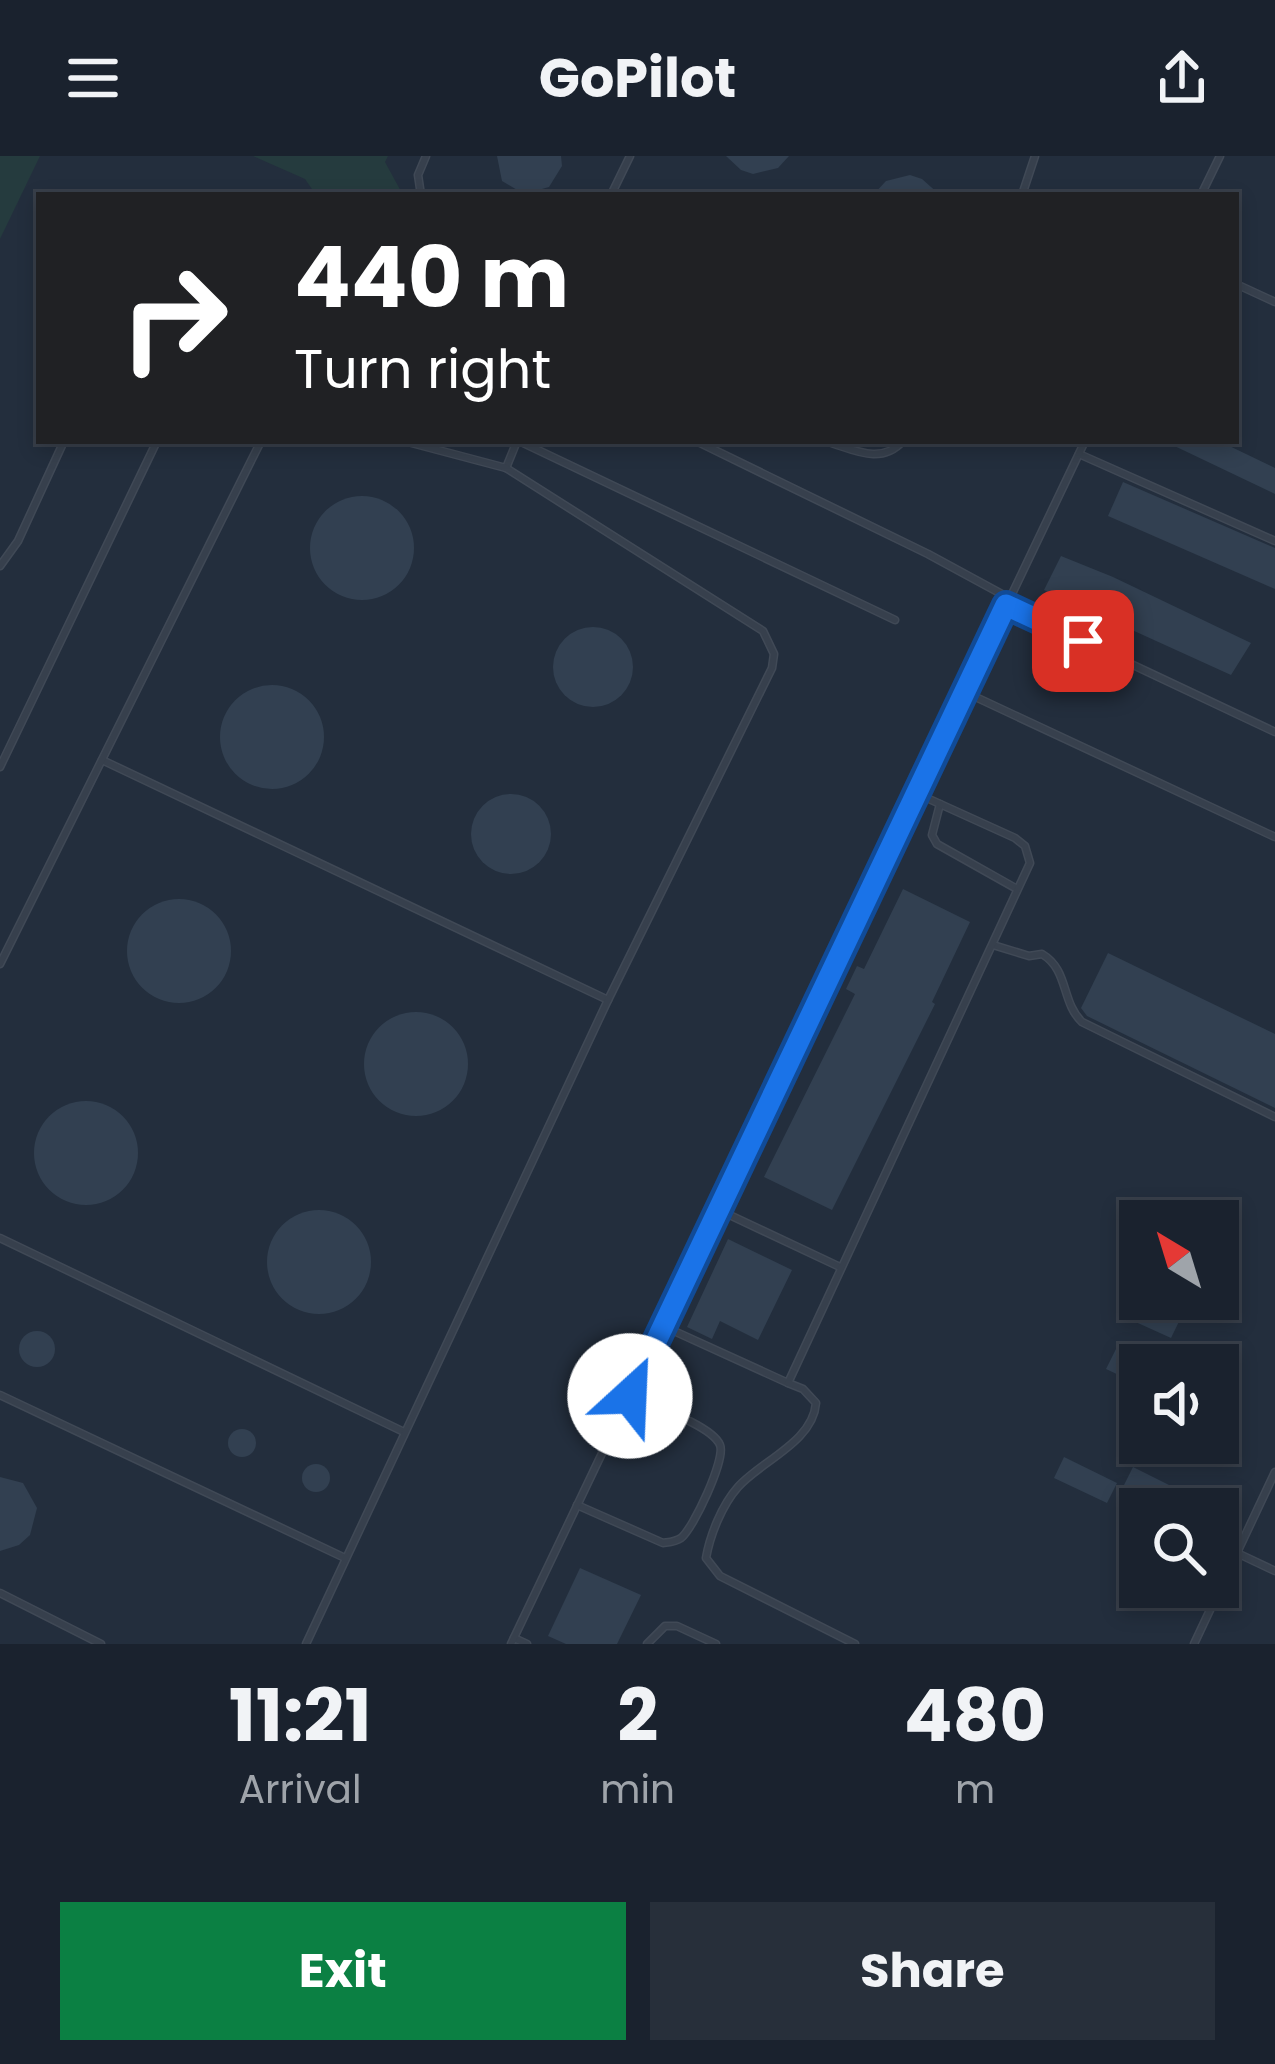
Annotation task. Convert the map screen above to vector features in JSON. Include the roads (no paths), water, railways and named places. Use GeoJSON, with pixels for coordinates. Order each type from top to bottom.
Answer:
{"type":"FeatureCollection","features":[{"type":"Feature","properties":{"kind":"lane"},"geometry":{"type":"LineString","coordinates":[[421,192],[418,176],[426,156]]}},
{"type":"Feature","properties":{"kind":"lane"},"geometry":{"type":"LineString","coordinates":[[612,192],[630,156]]}},
{"type":"Feature","properties":{"kind":"lane"},"geometry":{"type":"LineString","coordinates":[[1023,192],[1035,156]]}},
{"type":"Feature","properties":{"kind":"lane"},"geometry":{"type":"LineString","coordinates":[[1203,192],[1220,156]]}},
{"type":"Feature","properties":{"kind":"lane"},"geometry":{"type":"LineString","coordinates":[[1239,285],[1275,302]]}},
{"type":"Feature","properties":{"kind":"lane"},"geometry":{"type":"LineString","coordinates":[[0,566],[18,542],[63,444]]}},
{"type":"Feature","properties":{"kind":"lane"},"geometry":{"type":"LineString","coordinates":[[0,767],[156,444]]}},
{"type":"Feature","properties":{"kind":"lane"},"geometry":{"type":"LineString","coordinates":[[0,964],[260,444]]}},
{"type":"Feature","properties":{"kind":"lane"},"geometry":{"type":"LineString","coordinates":[[306,1644],[775,655],[764,631],[506,469],[415,444]]}},
{"type":"Feature","properties":{"kind":"lane"},"geometry":{"type":"LineString","coordinates":[[506,469],[517,444]]}},
{"type":"Feature","properties":{"kind":"lane"},"geometry":{"type":"LineString","coordinates":[[524,444],[895,620]]}},
{"type":"Feature","properties":{"kind":"lane"},"geometry":{"type":"LineString","coordinates":[[702,444],[993,588],[1007,602],[1275,732]]}},
{"type":"Feature","properties":{"kind":"lane"},"geometry":{"type":"LineString","coordinates":[[838,444],[884,455],[899,444]]}},
{"type":"Feature","properties":{"kind":"lane"},"geometry":{"type":"LineString","coordinates":[[527,1644],[512,1641],[1084,444]]}},
{"type":"Feature","properties":{"kind":"lane"},"geometry":{"type":"LineString","coordinates":[[1079,454],[1275,541]]}},
{"type":"Feature","properties":{"kind":"lane"},"geometry":{"type":"LineString","coordinates":[[967,693],[1275,837]]}},
{"type":"Feature","properties":{"kind":"lane"},"geometry":{"type":"LineString","coordinates":[[102,760],[608,1000]]}},
{"type":"Feature","properties":{"kind":"lane"},"geometry":{"type":"LineString","coordinates":[[788,1382],[1030,863],[1025,846],[918,794]]}},
{"type":"Feature","properties":{"kind":"lane"},"geometry":{"type":"LineString","coordinates":[[940,804],[932,835],[937,844],[1019,890]]}},
{"type":"Feature","properties":{"kind":"lane"},"geometry":{"type":"LineString","coordinates":[[993,945],[1029,956],[1042,954],[1054,962],[1072,1011],[1082,1022],[1275,1117]]}},
{"type":"Feature","properties":{"kind":"lane"},"geometry":{"type":"LineString","coordinates":[[718,1210],[842,1268]]}},
{"type":"Feature","properties":{"kind":"lane"},"geometry":{"type":"LineString","coordinates":[[0,1238],[404,1432]]}},
{"type":"Feature","properties":{"kind":"lane"},"geometry":{"type":"LineString","coordinates":[[663,1326],[803,1389],[816,1403],[812,1420],[737,1488],[706,1558],[720,1576],[854,1644]]}},
{"type":"Feature","properties":{"kind":"lane"},"geometry":{"type":"LineString","coordinates":[[0,1395],[345,1558]]}},
{"type":"Feature","properties":{"kind":"lane"},"geometry":{"type":"LineString","coordinates":[[577,1505],[663,1543],[678,1541],[691,1528],[721,1459],[720,1445],[709,1432],[630,1396]]}},
{"type":"Feature","properties":{"kind":"lane"},"geometry":{"type":"LineString","coordinates":[[1239,1549],[1275,1472]]}},
{"type":"Feature","properties":{"kind":"lane"},"geometry":{"type":"LineString","coordinates":[[1239,1554],[1275,1571]]}},
{"type":"Feature","properties":{"kind":"lane"},"geometry":{"type":"LineString","coordinates":[[0,1593],[101,1644]]}},
{"type":"Feature","properties":{"kind":"lane"},"geometry":{"type":"LineString","coordinates":[[1194,1644],[1211,1608]]}},
{"type":"Feature","properties":{"kind":"lane"},"geometry":{"type":"LineString","coordinates":[[647,1644],[665,1626],[677,1626],[716,1644]]}}]}
